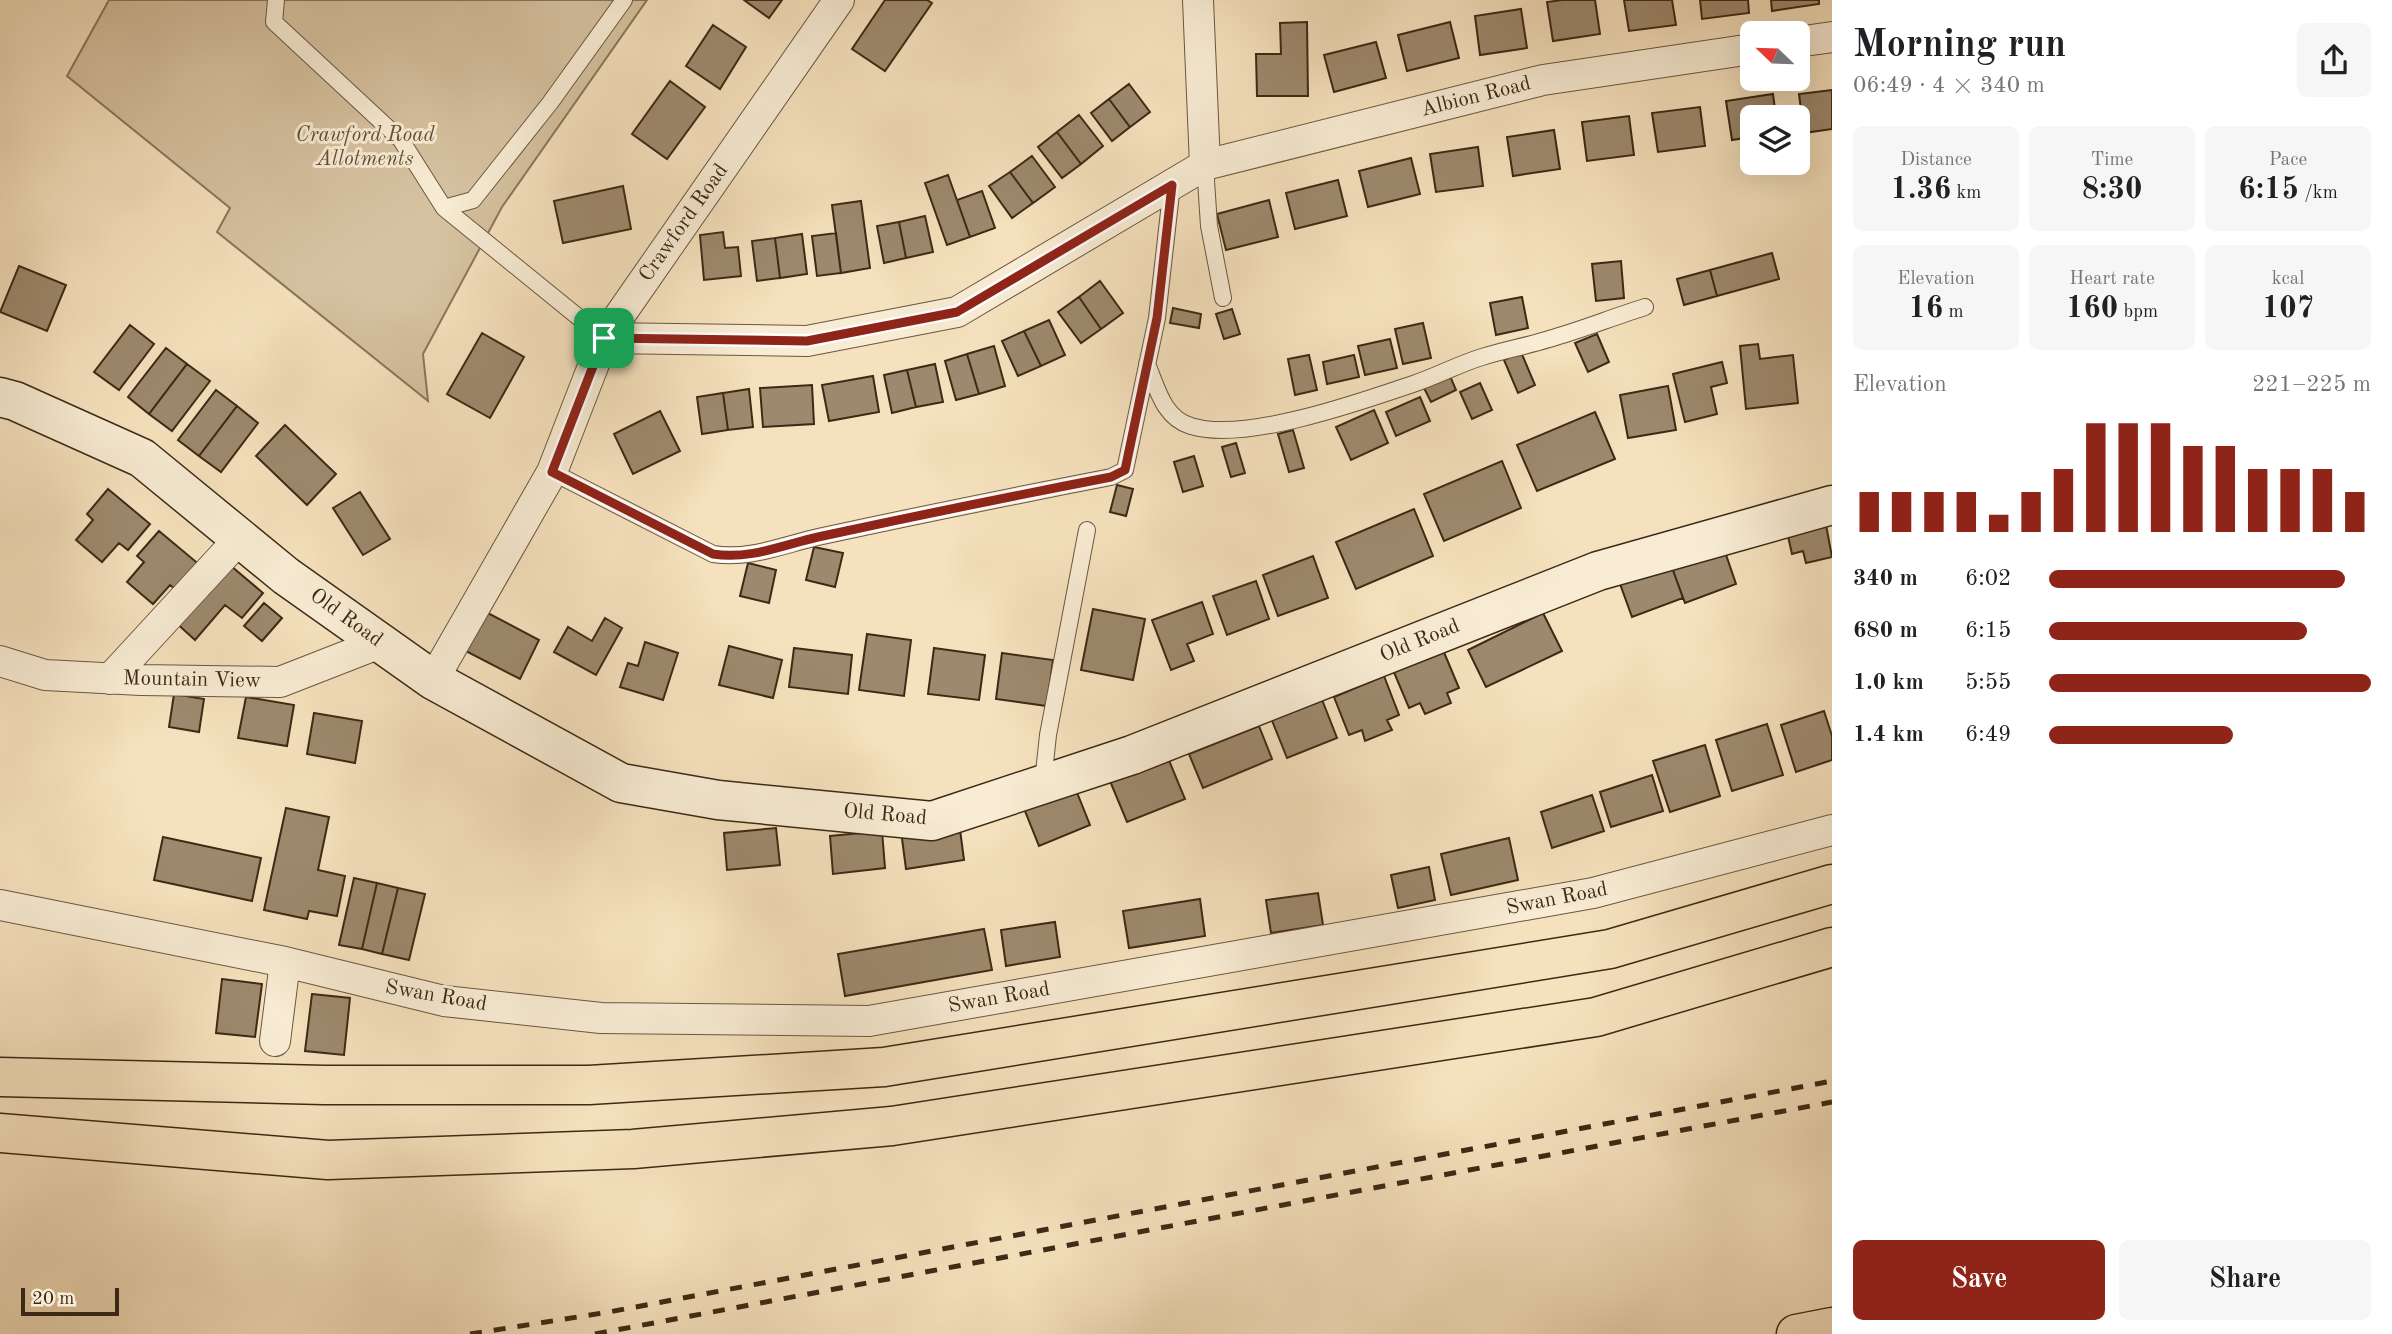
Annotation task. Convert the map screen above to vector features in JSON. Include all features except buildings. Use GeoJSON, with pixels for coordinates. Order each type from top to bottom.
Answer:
{"type":"FeatureCollection","features":[{"type":"Feature","properties":{"kind":"main road"},"geometry":{"type":"LineString","coordinates":[[0,1077],[324,1085],[589,1085],[884,1067],[1610,949],[1832,884]]}},
{"type":"Feature","properties":{"kind":"main road"},"geometry":{"type":"LineString","coordinates":[[0,1133],[328,1160],[632,1149],[892,1126],[1596,1017],[1832,947]]}},
{"type":"Feature","properties":{"kind":"main road"},"geometry":{"type":"LineString","coordinates":[[1796,1334],[1832,1327]]}},
{"type":"Feature","properties":{"kind":"street","name":"Crawford Road"},"geometry":{"type":"LineString","coordinates":[[433,680],[552,472],[604,338],[839,0]]}},
{"type":"Feature","properties":{"kind":"street"},"geometry":{"type":"LineString","coordinates":[[1198,0],[1205,165]]}},
{"type":"Feature","properties":{"kind":"street"},"geometry":{"type":"LineString","coordinates":[[1810,40],[1832,37]]}},
{"type":"Feature","properties":{"kind":"street","name":"Albion Road"},"geometry":{"type":"LineString","coordinates":[[604,338],[807,341],[957,312],[1205,165],[1543,80],[1740,51]]}},
{"type":"Feature","properties":{"kind":"street","name":"Old Road"},"geometry":{"type":"LineString","coordinates":[[0,397],[15,401],[142,458],[240,538],[433,680],[621,783],[718,800],[932,821],[1132,755],[1598,571],[1832,505]]}},
{"type":"Feature","properties":{"kind":"street"},"geometry":{"type":"LineString","coordinates":[[110,679],[240,538]]}},
{"type":"Feature","properties":{"kind":"street","name":"Mountain View"},"geometry":{"type":"LineString","coordinates":[[0,661],[45,675],[280,682],[380,643]]}},
{"type":"Feature","properties":{"kind":"street","name":"Swan Road"},"geometry":{"type":"LineString","coordinates":[[0,905],[285,962],[444,1001],[601,1017],[869,1021],[1593,893],[1832,830]]}},
{"type":"Feature","properties":{"kind":"street"},"geometry":{"type":"LineString","coordinates":[[275,1041],[285,962]]}},
{"type":"Feature","properties":{"kind":"lane"},"geometry":{"type":"LineString","coordinates":[[276,0],[274,22],[401,140],[444,208],[604,338]]}},
{"type":"Feature","properties":{"kind":"lane"},"geometry":{"type":"LineString","coordinates":[[444,208],[473,200],[550,103],[624,0]]}},
{"type":"Feature","properties":{"kind":"lane"},"geometry":{"type":"LineString","coordinates":[[1205,165],[1209,226],[1223,298]]}},
{"type":"Feature","properties":{"kind":"lane"},"geometry":{"type":"LineString","coordinates":[[552,472],[713,554],[764,552],[819,537],[1118,474],[1125,470],[1147,364],[1166,258],[1172,185]]}},
{"type":"Feature","properties":{"kind":"lane"},"geometry":{"type":"LineString","coordinates":[[1147,364],[1165,407],[1175,418],[1189,426],[1238,430],[1294,419],[1414,384],[1481,357],[1550,339],[1645,307]]}},
{"type":"Feature","properties":{"kind":"lane"},"geometry":{"type":"LineString","coordinates":[[1043,784],[1048,735],[1087,530]]}},
{"type":"Feature","properties":{"kind":"green space","name":"Crawford Road Allotments"},"geometry":{"type":"Polygon","coordinates":[[[109,0],[647,0],[502,207],[423,354],[428,401],[217,232],[230,208],[67,76],[109,0]]]}},
{"type":"Feature","properties":{"kind":"railway"},"geometry":{"type":"LineString","coordinates":[[470,1334],[609,1312],[1832,1081]]}},
{"type":"Feature","properties":{"kind":"railway"},"geometry":{"type":"LineString","coordinates":[[595,1334],[1832,1102]]}},
{"type":"Feature","properties":{"kind":"route"},"geometry":{"type":"LineString","coordinates":[[1172,185],[1169,234],[1157,318],[1125,470],[1111,477],[819,537],[764,552],[724,556],[713,554],[552,472],[604,338],[807,341],[957,312],[1172,185]]}}]}
